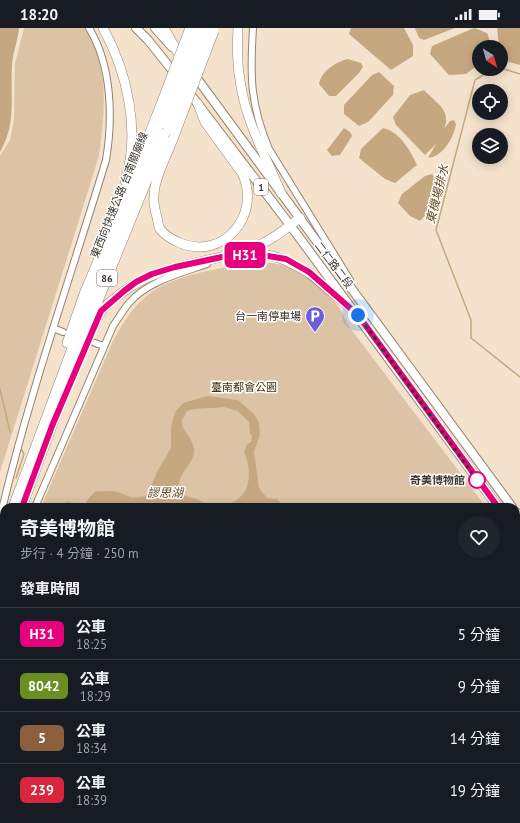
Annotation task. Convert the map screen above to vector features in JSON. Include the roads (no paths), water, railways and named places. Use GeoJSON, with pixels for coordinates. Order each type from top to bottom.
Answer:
{"type":"FeatureCollection","features":[{"type":"Feature","properties":{"kind":"highway"},"geometry":{"type":"LineString","coordinates":[[102,28],[117,56],[126,85],[131,136],[131,154],[126,176],[114,213],[111,230]]}},
{"type":"Feature","properties":{"kind":"highway"},"geometry":{"type":"LineString","coordinates":[[164,28],[181,58]]}},
{"type":"Feature","properties":{"kind":"highway"},"geometry":{"type":"LineString","coordinates":[[190,28],[164,128],[154,194],[154,205],[160,228],[167,236],[186,245],[196,247],[215,244],[225,240],[239,226],[247,209],[248,190],[242,173],[205,122],[198,104]]}},
{"type":"Feature","properties":{"kind":"highway","name":"東西向快速公路 台南關廟線"},"geometry":{"type":"LineString","coordinates":[[16,503],[23,492],[52,426],[164,128],[198,28]]}},
{"type":"Feature","properties":{"kind":"highway"},"geometry":{"type":"LineString","coordinates":[[238,28],[238,61],[243,98],[252,127],[281,193]]}},
{"type":"Feature","properties":{"kind":"highway","name":"東西向快速公路 台南關廟線"},"geometry":{"type":"LineString","coordinates":[[22,503],[23,492],[62,373],[91,296],[164,128],[212,29]]}},
{"type":"Feature","properties":{"kind":"highway"},"geometry":{"type":"LineString","coordinates":[[62,373],[61,361],[84,294],[111,230],[164,128]]}},
{"type":"Feature","properties":{"kind":"highway"},"geometry":{"type":"LineString","coordinates":[[222,257],[262,243],[274,237],[300,218]]}},
{"type":"Feature","properties":{"kind":"highway"},"geometry":{"type":"LineString","coordinates":[[52,426],[101,311],[112,300],[136,282],[152,274],[175,267],[222,257],[256,254],[286,259],[309,272]]}},
{"type":"Feature","properties":{"kind":"main road","name":"二仁路二段"},"geometry":{"type":"LineString","coordinates":[[136,28],[164,59],[290,225],[358,315],[495,503]]}},
{"type":"Feature","properties":{"kind":"main road","name":"1"},"geometry":{"type":"LineString","coordinates":[[155,28],[181,58]]}},
{"type":"Feature","properties":{"kind":"main road","name":"二仁路二段"},"geometry":{"type":"LineString","coordinates":[[181,58],[509,503]]}},
{"type":"Feature","properties":{"kind":"street"},"geometry":{"type":"LineString","coordinates":[[3,503],[53,328],[106,160],[109,139],[107,79],[99,51],[89,28]]}},
{"type":"Feature","properties":{"kind":"street"},"geometry":{"type":"LineString","coordinates":[[253,28],[251,80],[256,114],[269,149],[346,274],[399,349],[400,356]]}},
{"type":"Feature","properties":{"kind":"street"},"geometry":{"type":"LineString","coordinates":[[37,503],[113,326],[129,303],[147,288],[184,271],[232,258],[252,257],[274,260],[309,272],[358,315]]}},
{"type":"Feature","properties":{"kind":"street"},"geometry":{"type":"LineString","coordinates":[[53,328],[63,332]]}},
{"type":"Feature","properties":{"kind":"street"},"geometry":{"type":"LineString","coordinates":[[95,343],[104,346]]}},
{"type":"Feature","properties":{"kind":"water"},"geometry":{"type":"Polygon","coordinates":[[[0,28],[19,28],[12,64],[11,120],[9,131],[0,152],[0,28]]]}},
{"type":"Feature","properties":{"kind":"water"},"geometry":{"type":"Polygon","coordinates":[[[351,28],[404,28],[413,45],[413,56],[391,70],[349,34],[351,28]]]}},
{"type":"Feature","properties":{"kind":"water"},"geometry":{"type":"Polygon","coordinates":[[[415,28],[455,28],[424,40],[419,38],[415,28]]]}},
{"type":"Feature","properties":{"kind":"water"},"geometry":{"type":"Polygon","coordinates":[[[474,28],[487,33],[489,38],[489,40],[472,40],[472,69],[466,74],[449,75],[430,54],[432,46],[474,28]]]}},
{"type":"Feature","properties":{"kind":"water"},"geometry":{"type":"Polygon","coordinates":[[[497,28],[520,28],[520,65],[508,62],[508,40],[498,40],[497,28]]]}},
{"type":"Feature","properties":{"kind":"water"},"geometry":{"type":"Polygon","coordinates":[[[348,59],[361,63],[363,67],[336,96],[329,96],[319,84],[323,75],[330,67],[348,59]]]}},
{"type":"Feature","properties":{"kind":"water"},"geometry":{"type":"Polygon","coordinates":[[[379,72],[394,86],[393,95],[368,122],[359,126],[344,114],[344,105],[372,75],[379,72]]]}},
{"type":"Feature","properties":{"kind":"water"},"geometry":{"type":"Polygon","coordinates":[[[424,90],[442,107],[446,117],[444,129],[450,121],[454,120],[456,124],[453,135],[447,146],[438,154],[428,158],[436,144],[425,155],[396,125],[393,117],[410,95],[424,90]]]}},
{"type":"Feature","properties":{"kind":"water"},"geometry":{"type":"Polygon","coordinates":[[[344,128],[350,132],[352,136],[340,155],[332,156],[327,150],[344,128]]]}},
{"type":"Feature","properties":{"kind":"water"},"geometry":{"type":"Polygon","coordinates":[[[383,128],[394,133],[404,142],[417,165],[395,183],[385,179],[359,158],[361,149],[383,128]]]}},
{"type":"Feature","properties":{"kind":"water"},"geometry":{"type":"Polygon","coordinates":[[[432,174],[437,181],[432,208],[420,221],[410,216],[398,203],[402,194],[425,176],[432,174]]]}},
{"type":"Feature","properties":{"kind":"water","name":"謬思湖"},"geometry":{"type":"Polygon","coordinates":[[[208,396],[238,400],[254,414],[259,423],[260,435],[254,452],[259,488],[267,498],[277,499],[281,503],[231,503],[239,499],[247,486],[249,469],[244,452],[247,444],[251,442],[252,436],[250,434],[249,422],[238,411],[224,407],[187,411],[182,420],[182,425],[192,442],[194,454],[183,473],[179,483],[179,488],[183,494],[188,497],[206,503],[86,503],[96,491],[112,491],[136,498],[147,495],[158,470],[171,448],[171,427],[175,412],[183,403],[208,396]]]}},
{"type":"Feature","properties":{"kind":"waterway","name":"東機場排水"},"geometry":{"type":"LineString","coordinates":[[508,70],[520,74]]}},
{"type":"Feature","properties":{"kind":"waterway","name":"東機場排水"},"geometry":{"type":"LineString","coordinates":[[482,76],[475,80],[436,230],[471,320],[471,338],[520,377]]}},
{"type":"Feature","properties":{"kind":"waterway"},"geometry":{"type":"LineString","coordinates":[[0,389],[10,432]]}},
{"type":"Feature","properties":{"kind":"waterway"},"geometry":{"type":"LineString","coordinates":[[16,478],[24,454],[21,449]]}},
{"type":"Feature","properties":{"kind":"waterway"},"geometry":{"type":"LineString","coordinates":[[66,502],[70,503]]}},
{"type":"Feature","properties":{"kind":"place","name":"台一南停車場"},"geometry":{"type":"Point","coordinates":[315,333]}},
{"type":"Feature","properties":{"kind":"place","name":"奇美博物館"},"geometry":{"type":"Point","coordinates":[477,480]}},
{"type":"Feature","properties":{"kind":"park label","name":"臺南都會公園"},"geometry":{"type":"Point","coordinates":[244,387]}}]}
